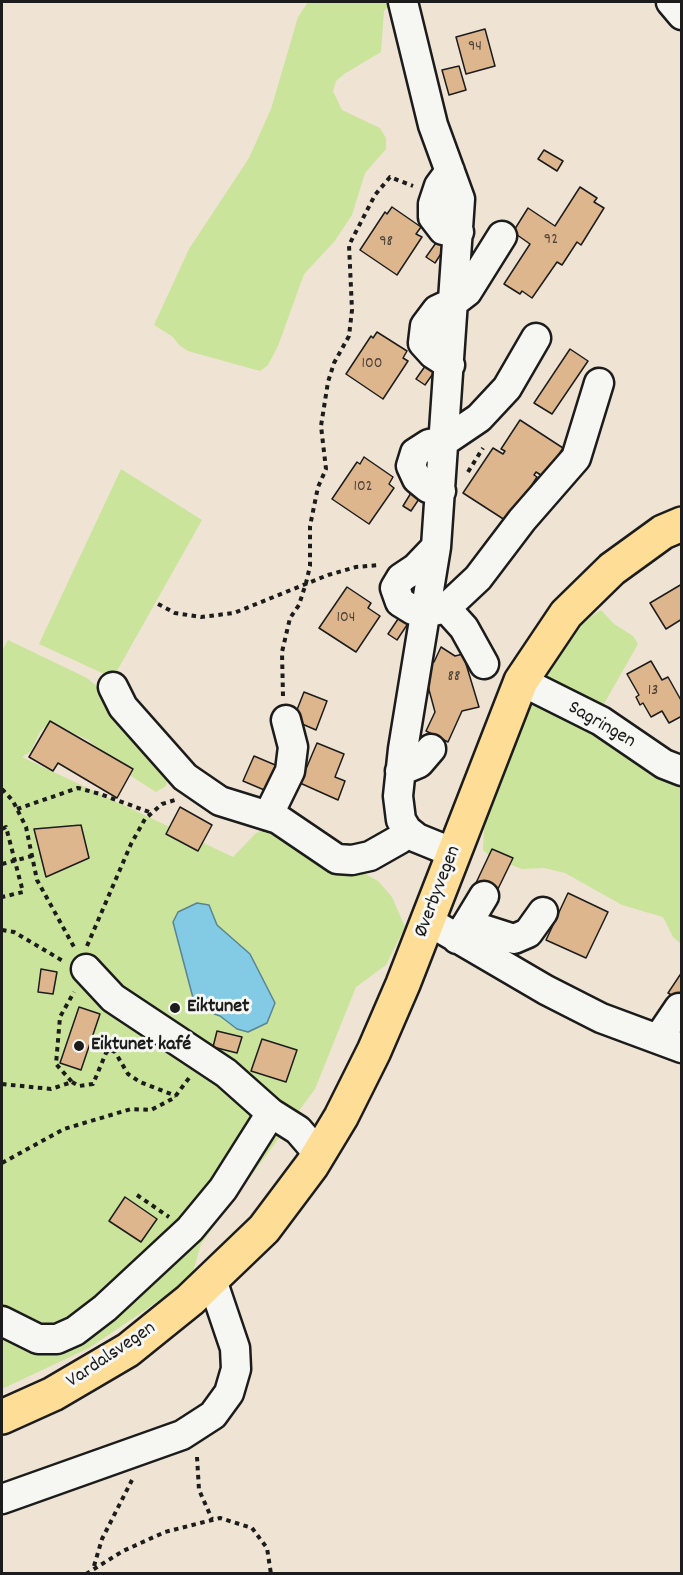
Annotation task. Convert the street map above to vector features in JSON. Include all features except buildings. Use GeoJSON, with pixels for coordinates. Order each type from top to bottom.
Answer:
{"type":"FeatureCollection","features":[{"type":"Feature","properties":{"kind":"main road","name":"Øverbyvegen"},"geometry":{"type":"LineString","coordinates":[[212,1280],[264,1229],[312,1165],[317,1152],[341,1117],[374,1051],[428,921],[521,681],[566,614],[612,568],[663,532],[681,524]]}},
{"type":"Feature","properties":{"kind":"main road","name":"Vardalsvegen"},"geometry":{"type":"LineString","coordinates":[[2,1417],[96,1371],[157,1327],[212,1280]]}},
{"type":"Feature","properties":{"kind":"street"},"geometry":{"type":"LineString","coordinates":[[404,2],[433,125],[460,199],[436,547],[436,610],[400,771],[398,796],[401,820],[407,830],[417,838],[454,853]]}},
{"type":"Feature","properties":{"kind":"street"},"geometry":{"type":"LineString","coordinates":[[671,2],[681,15]]}},
{"type":"Feature","properties":{"kind":"street"},"geometry":{"type":"LineString","coordinates":[[450,171],[436,195],[433,217],[443,230],[459,232]]}},
{"type":"Feature","properties":{"kind":"street"},"geometry":{"type":"LineString","coordinates":[[454,302],[467,292],[502,236]]}},
{"type":"Feature","properties":{"kind":"street"},"geometry":{"type":"LineString","coordinates":[[445,441],[479,418],[507,388],[536,338]]}},
{"type":"Feature","properties":{"kind":"street"},"geometry":{"type":"LineString","coordinates":[[436,610],[478,578],[522,520],[576,458],[599,383]]}},
{"type":"Feature","properties":{"kind":"street"},"geometry":{"type":"LineString","coordinates":[[436,547],[401,578],[395,588],[400,602],[413,610],[436,610],[464,628],[484,664]]}},
{"type":"Feature","properties":{"kind":"street","name":"Sagringen"},"geometry":{"type":"LineString","coordinates":[[521,681],[601,722],[663,764],[681,771]]}},
{"type":"Feature","properties":{"kind":"street"},"geometry":{"type":"LineString","coordinates":[[113,687],[123,707],[177,769],[208,795],[278,819],[330,855],[344,860],[370,856],[400,838],[407,830]]}},
{"type":"Feature","properties":{"kind":"street"},"geometry":{"type":"LineString","coordinates":[[268,816],[290,771],[293,747],[286,720]]}},
{"type":"Feature","properties":{"kind":"street"},"geometry":{"type":"LineString","coordinates":[[400,771],[419,764],[431,749]]}},
{"type":"Feature","properties":{"kind":"street"},"geometry":{"type":"LineString","coordinates":[[462,931],[484,896]]}},
{"type":"Feature","properties":{"kind":"street"},"geometry":{"type":"LineString","coordinates":[[428,921],[462,931],[514,939],[528,933],[543,912]]}},
{"type":"Feature","properties":{"kind":"street"},"geometry":{"type":"LineString","coordinates":[[462,931],[546,990],[601,1018],[670,1043],[679,1008]]}},
{"type":"Feature","properties":{"kind":"street"},"geometry":{"type":"LineString","coordinates":[[86,969],[113,998],[226,1073],[271,1113],[298,1130],[317,1152]]}},
{"type":"Feature","properties":{"kind":"street"},"geometry":{"type":"LineString","coordinates":[[2,1321],[38,1339],[57,1339],[75,1331],[105,1308],[190,1229],[223,1190],[271,1113]]}},
{"type":"Feature","properties":{"kind":"street"},"geometry":{"type":"LineString","coordinates":[[2,1499],[195,1428],[213,1415],[229,1393],[236,1369],[235,1348],[212,1280]]}},
{"type":"Feature","properties":{"kind":"path"},"geometry":{"type":"LineString","coordinates":[[286,720],[282,651],[290,618],[299,605],[310,566],[310,526],[318,487],[326,468],[321,426],[328,382],[334,363],[349,336],[352,310],[349,245],[375,195],[390,177],[436,195]]}},
{"type":"Feature","properties":{"kind":"path"},"geometry":{"type":"LineString","coordinates":[[441,499],[452,498],[490,440]]}},
{"type":"Feature","properties":{"kind":"path"},"geometry":{"type":"LineString","coordinates":[[158,604],[174,613],[201,617],[234,613],[306,583],[356,567],[395,565],[412,570]]}},
{"type":"Feature","properties":{"kind":"path"},"geometry":{"type":"LineString","coordinates":[[17,809],[78,788],[152,813]]}},
{"type":"Feature","properties":{"kind":"path"},"geometry":{"type":"LineString","coordinates":[[2,789],[17,809],[26,827],[37,880],[86,969]]}},
{"type":"Feature","properties":{"kind":"path"},"geometry":{"type":"LineString","coordinates":[[139,1017],[110,1048],[93,1084],[80,1086],[72,1082],[56,1064],[60,1017],[86,969],[86,948],[131,844],[145,819],[162,804],[173,800],[220,801]]}},
{"type":"Feature","properties":{"kind":"path"},"geometry":{"type":"LineString","coordinates":[[2,829],[6,827],[23,892],[2,897]]}},
{"type":"Feature","properties":{"kind":"path"},"geometry":{"type":"LineString","coordinates":[[2,864],[32,856]]}},
{"type":"Feature","properties":{"kind":"path"},"geometry":{"type":"LineString","coordinates":[[2,930],[14,932],[43,947],[59,959],[86,969]]}},
{"type":"Feature","properties":{"kind":"path"},"geometry":{"type":"LineString","coordinates":[[96,1042],[110,1048],[128,1074],[152,1088],[176,1096]]}},
{"type":"Feature","properties":{"kind":"path"},"geometry":{"type":"LineString","coordinates":[[2,1163],[64,1129],[131,1109],[151,1110],[176,1096],[203,1059]]}},
{"type":"Feature","properties":{"kind":"path"},"geometry":{"type":"LineString","coordinates":[[2,1084],[51,1089],[72,1082]]}},
{"type":"Feature","properties":{"kind":"path"},"geometry":{"type":"LineString","coordinates":[[137,1195],[190,1229]]}},
{"type":"Feature","properties":{"kind":"path"},"geometry":{"type":"LineString","coordinates":[[195,1428],[199,1490],[212,1519]]}},
{"type":"Feature","properties":{"kind":"path"},"geometry":{"type":"LineString","coordinates":[[94,1567],[102,1539],[149,1446]]}},
{"type":"Feature","properties":{"kind":"path"},"geometry":{"type":"LineString","coordinates":[[86,1574],[94,1567],[165,1532],[212,1519],[238,1522],[252,1528],[267,1548],[271,1574]]}},
{"type":"Feature","properties":{"kind":"green space"},"geometry":{"type":"Polygon","coordinates":[[[308,2],[392,2],[384,11],[381,52],[344,74],[336,81],[333,91],[342,110],[380,128],[386,138],[386,149],[365,173],[352,215],[334,242],[304,274],[278,346],[268,365],[260,371],[188,351],[173,337],[154,325],[189,249],[249,158],[271,109],[298,17],[308,2]]]}},
{"type":"Feature","properties":{"kind":"green space"},"geometry":{"type":"Polygon","coordinates":[[[121,469],[202,520],[113,678],[39,644],[121,469]]]}},
{"type":"Feature","properties":{"kind":"green space"},"geometry":{"type":"Polygon","coordinates":[[[601,610],[614,624],[633,636],[638,644],[601,709],[681,768],[681,944],[673,937],[663,917],[622,905],[565,873],[544,868],[522,869],[491,857],[483,850],[484,829],[498,777],[501,746],[553,653],[583,622],[601,610]]]}},
{"type":"Feature","properties":{"kind":"green space","name":"Eiktunet"},"geometry":{"type":"Polygon","coordinates":[[[8,640],[87,678],[112,699],[168,776],[166,786],[156,792],[120,769],[88,740],[59,726],[48,724],[40,732],[31,751],[22,757],[233,857],[256,833],[275,824],[378,881],[392,897],[405,927],[386,965],[356,987],[315,1089],[201,1244],[191,1279],[89,1348],[2,1389],[2,651],[8,640]]]}},
{"type":"Feature","properties":{"kind":"water"},"geometry":{"type":"Polygon","coordinates":[[[197,903],[209,905],[217,925],[250,954],[275,1003],[267,1023],[248,1032],[237,1029],[220,1016],[209,1012],[197,1013],[173,922],[178,912],[197,903]]]}},
{"type":"Feature","properties":{"kind":"place","name":"Eiktunet"},"geometry":{"type":"Point","coordinates":[175,1008]}},
{"type":"Feature","properties":{"kind":"place","name":"Eiktunet kafé"},"geometry":{"type":"Point","coordinates":[79,1046]}}]}
